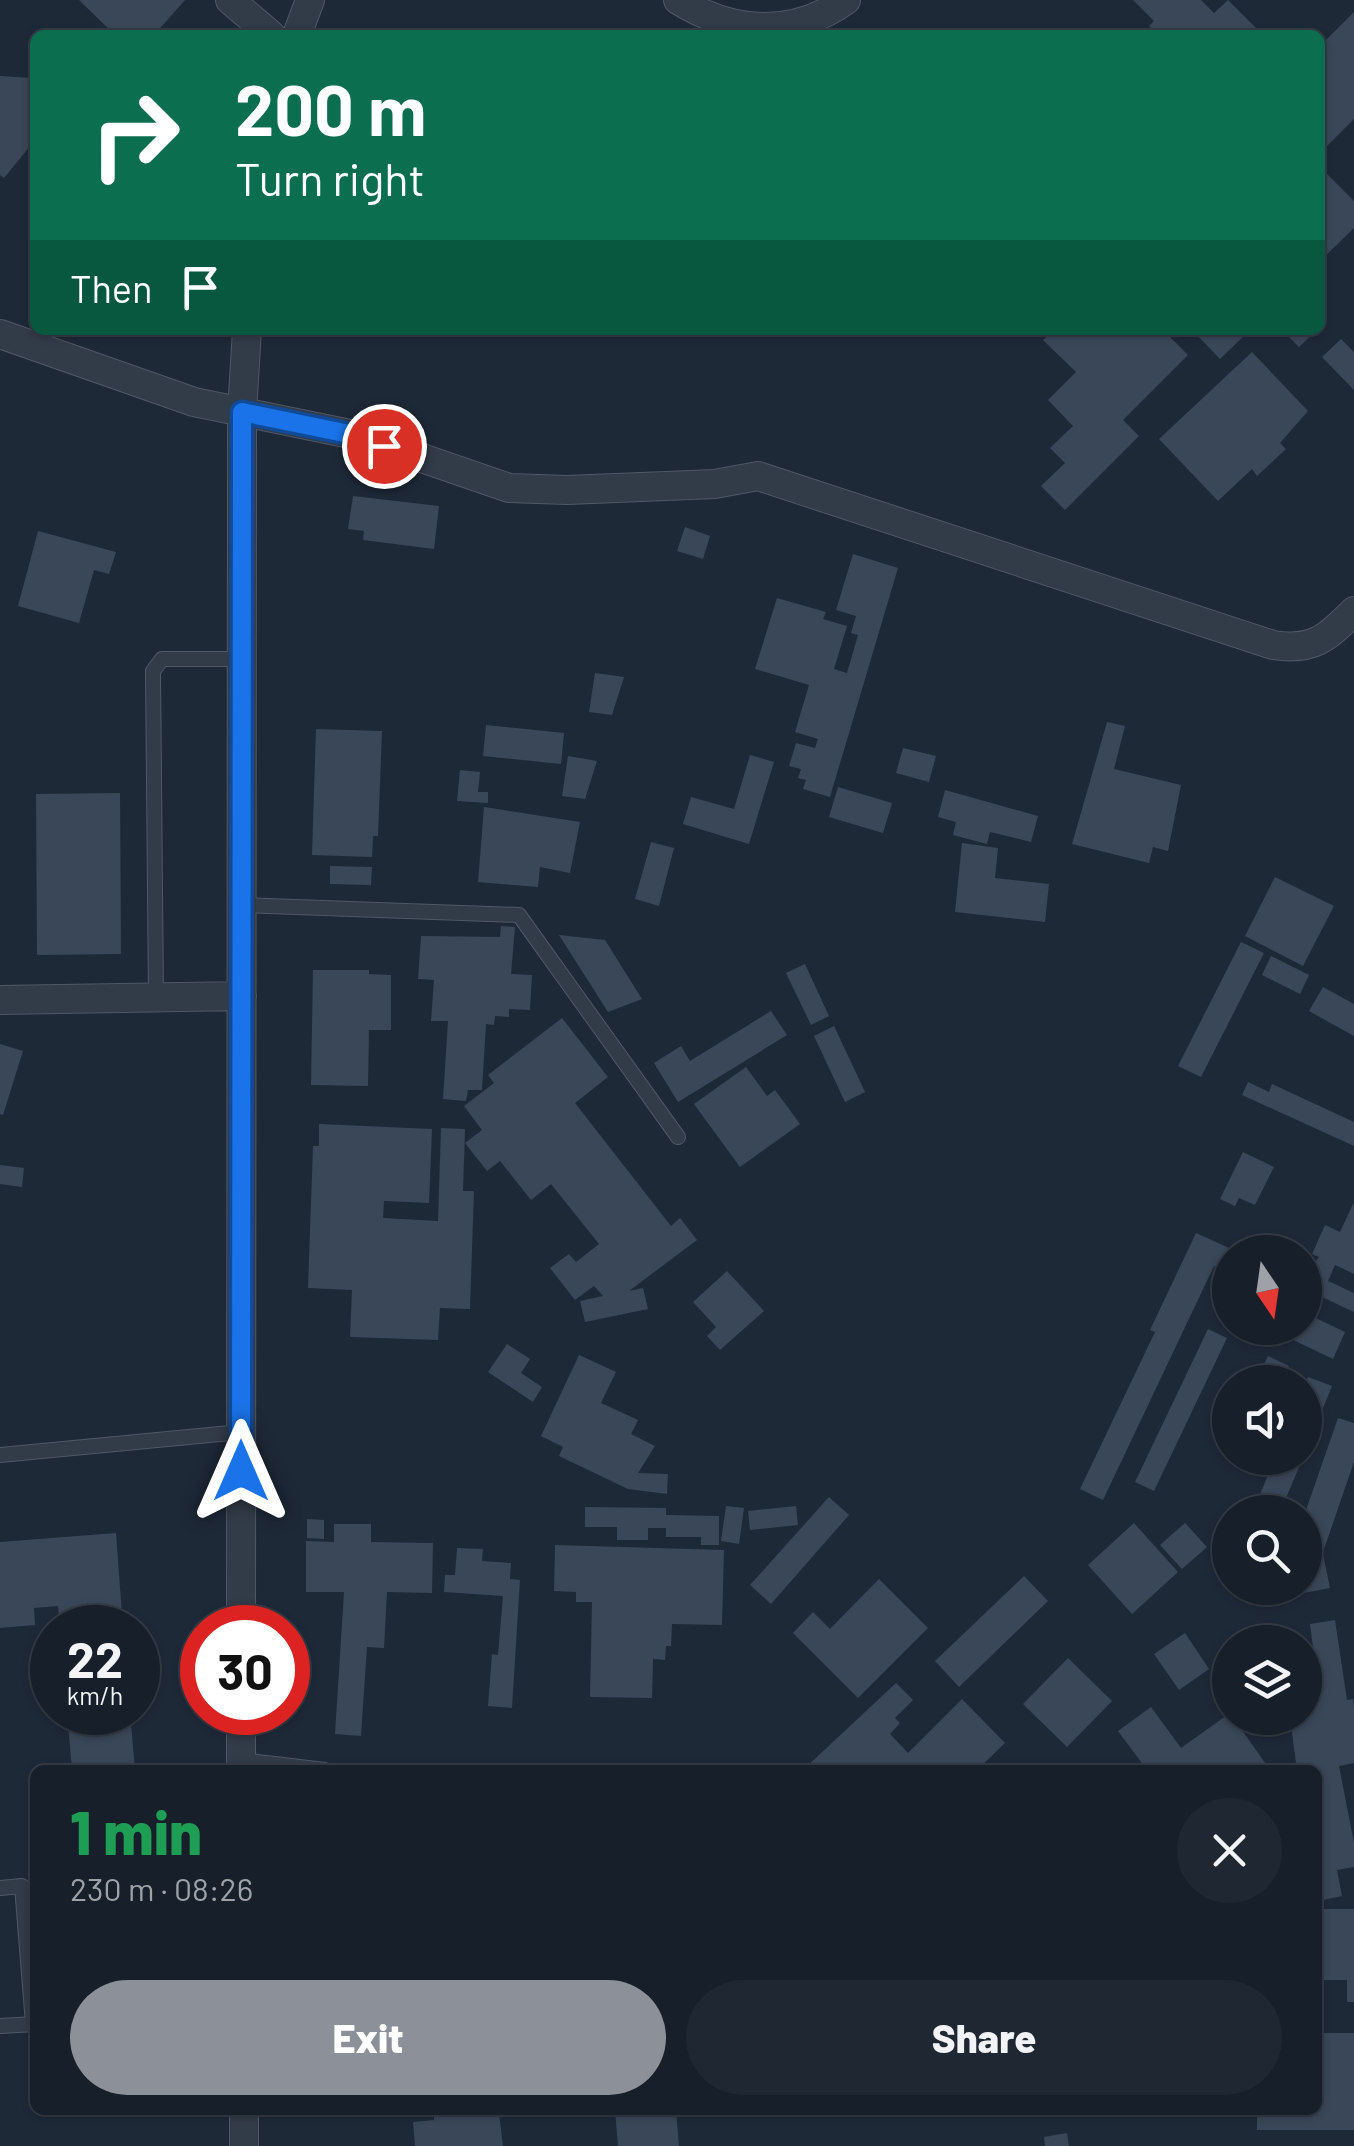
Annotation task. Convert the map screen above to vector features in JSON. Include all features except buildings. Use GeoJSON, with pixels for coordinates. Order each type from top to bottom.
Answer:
{"type":"FeatureCollection","features":[{"type":"Feature","properties":{"kind":"street"},"geometry":{"type":"LineString","coordinates":[[230,0],[264,30]]}},
{"type":"Feature","properties":{"kind":"street"},"geometry":{"type":"LineString","coordinates":[[299,30],[310,0]]}},
{"type":"Feature","properties":{"kind":"street"},"geometry":{"type":"LineString","coordinates":[[678,0],[728,25],[761,29],[827,14],[846,0]]}},
{"type":"Feature","properties":{"kind":"street"},"geometry":{"type":"LineString","coordinates":[[0,334],[194,402],[354,435],[509,488],[567,490],[714,484],[758,476],[1273,645],[1299,649],[1330,636],[1354,611]]}},
{"type":"Feature","properties":{"kind":"street"},"geometry":{"type":"LineString","coordinates":[[241,1605],[242,412],[248,335]]}},
{"type":"Feature","properties":{"kind":"street"},"geometry":{"type":"LineString","coordinates":[[0,1000],[242,996]]}},
{"type":"Feature","properties":{"kind":"street"},"geometry":{"type":"LineString","coordinates":[[241,1735],[241,1765]]}},
{"type":"Feature","properties":{"kind":"street"},"geometry":{"type":"LineString","coordinates":[[244,2115],[244,2146]]}},
{"type":"Feature","properties":{"kind":"lane"},"geometry":{"type":"LineString","coordinates":[[156,998],[152,672],[162,659],[242,659]]}},
{"type":"Feature","properties":{"kind":"lane"},"geometry":{"type":"LineString","coordinates":[[242,905],[520,915],[678,1136]]}},
{"type":"Feature","properties":{"kind":"lane"},"geometry":{"type":"LineString","coordinates":[[0,1455],[241,1432]]}},
{"type":"Feature","properties":{"kind":"lane"},"geometry":{"type":"LineString","coordinates":[[0,1888],[22,1886],[30,1978]]}},
{"type":"Feature","properties":{"kind":"lane"},"geometry":{"type":"LineString","coordinates":[[0,2026],[30,2024]]}},
{"type":"Feature","properties":{"kind":"route"},"geometry":{"type":"LineString","coordinates":[[241,1471],[242,412],[354,435],[384,446]]}}]}
